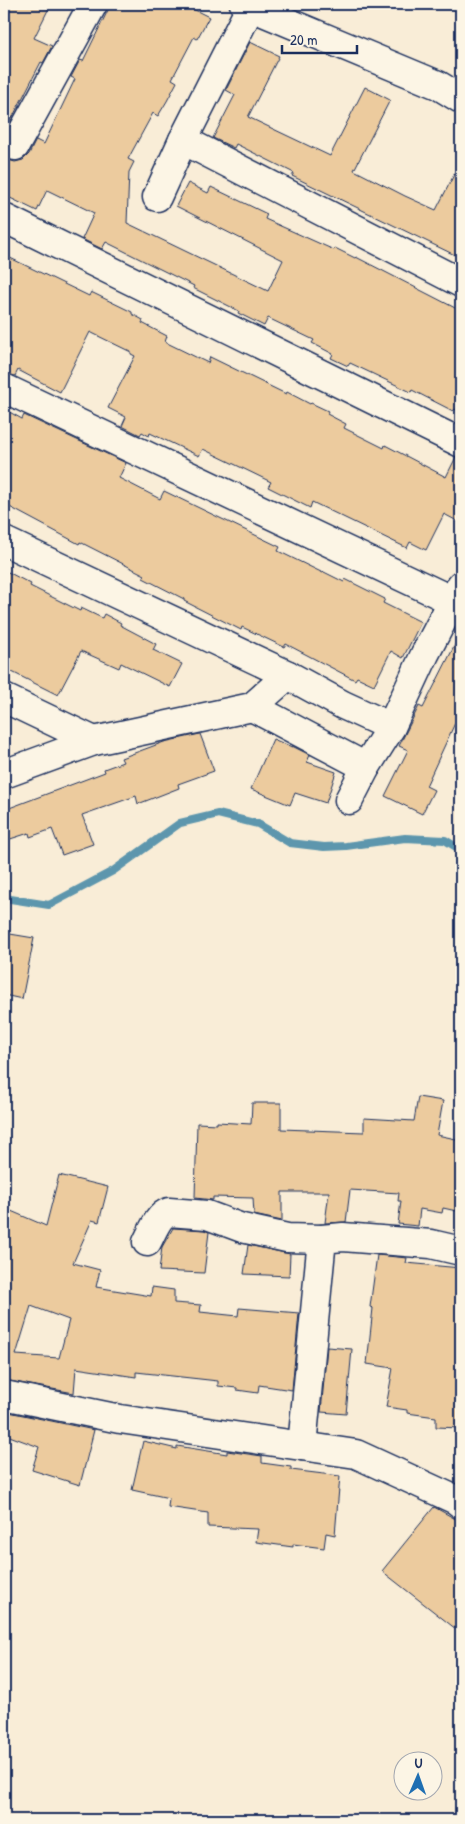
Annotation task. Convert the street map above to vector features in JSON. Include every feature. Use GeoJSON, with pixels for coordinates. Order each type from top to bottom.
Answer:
{"type":"FeatureCollection","features":[{"type":"Feature","properties":{"kind":"street"},"geometry":{"type":"LineString","coordinates":[[14,146],[93,4]]}},
{"type":"Feature","properties":{"kind":"street"},"geometry":{"type":"LineString","coordinates":[[157,198],[249,5],[438,84],[461,99]]}},
{"type":"Feature","properties":{"kind":"street"},"geometry":{"type":"LineString","coordinates":[[183,140],[461,283]]}},
{"type":"Feature","properties":{"kind":"street"},"geometry":{"type":"LineString","coordinates":[[4,218],[461,443]]}},
{"type":"Feature","properties":{"kind":"street"},"geometry":{"type":"LineString","coordinates":[[4,388],[457,593],[425,654],[391,727],[366,767],[349,800]]}},
{"type":"Feature","properties":{"kind":"street"},"geometry":{"type":"LineString","coordinates":[[4,541],[288,676],[343,706],[391,727]]}},
{"type":"Feature","properties":{"kind":"street"},"geometry":{"type":"LineString","coordinates":[[4,774],[94,741],[252,707],[288,676]]}},
{"type":"Feature","properties":{"kind":"street"},"geometry":{"type":"LineString","coordinates":[[4,698],[94,741]]}},
{"type":"Feature","properties":{"kind":"street"},"geometry":{"type":"LineString","coordinates":[[252,707],[366,767]]}},
{"type":"Feature","properties":{"kind":"street"},"geometry":{"type":"LineString","coordinates":[[147,1242],[159,1220],[165,1213],[170,1212],[207,1215],[242,1228],[287,1238],[322,1239],[343,1237],[421,1244],[461,1251]]}},
{"type":"Feature","properties":{"kind":"street"},"geometry":{"type":"LineString","coordinates":[[302,1446],[322,1239]]}},
{"type":"Feature","properties":{"kind":"street"},"geometry":{"type":"LineString","coordinates":[[4,1395],[120,1419],[348,1452],[365,1457],[461,1504]]}},
{"type":"Feature","properties":{"kind":"building"},"geometry":{"type":"Polygon","coordinates":[[[4,4],[51,4],[34,38],[52,46],[43,63],[41,62],[4,134],[4,4]]]}},
{"type":"Feature","properties":{"kind":"building"},"geometry":{"type":"Polygon","coordinates":[[[111,4],[183,4],[209,17],[197,39],[194,37],[172,79],[177,82],[167,101],[158,116],[153,113],[128,159],[134,162],[129,172],[127,223],[268,291],[283,260],[176,206],[188,183],[208,193],[211,187],[267,214],[265,219],[334,250],[335,248],[356,257],[461,311],[461,413],[350,363],[348,366],[331,358],[333,354],[312,343],[314,340],[268,318],[264,326],[193,288],[194,286],[106,242],[102,249],[82,239],[94,213],[47,190],[37,211],[4,195],[4,156],[8,160],[15,162],[23,160],[29,154],[36,140],[44,144],[75,79],[71,77],[80,60],[83,61],[111,4]]]}},
{"type":"Feature","properties":{"kind":"building"},"geometry":{"type":"Polygon","coordinates":[[[250,42],[279,56],[248,117],[330,156],[365,87],[390,100],[354,170],[436,210],[461,161],[461,258],[292,176],[294,173],[236,144],[234,148],[213,138],[235,95],[226,90],[250,42]]]}},
{"type":"Feature","properties":{"kind":"building"},"geometry":{"type":"Polygon","coordinates":[[[4,255],[89,296],[91,292],[132,312],[132,314],[143,320],[142,323],[167,336],[165,342],[208,363],[210,357],[286,394],[287,392],[328,411],[327,414],[346,424],[344,428],[384,448],[385,445],[446,477],[456,457],[461,458],[461,523],[444,514],[426,550],[410,542],[407,548],[312,502],[310,508],[268,487],[271,482],[203,449],[199,456],[150,433],[149,436],[142,432],[140,435],[122,426],[126,417],[108,408],[135,356],[131,352],[90,332],[60,392],[18,370],[15,376],[4,373],[4,255]]]}},
{"type":"Feature","properties":{"kind":"building"},"geometry":{"type":"Polygon","coordinates":[[[4,409],[22,419],[24,415],[126,463],[119,478],[160,499],[164,491],[280,547],[278,551],[323,573],[344,582],[345,579],[385,599],[383,603],[421,622],[403,658],[391,651],[374,685],[357,677],[355,680],[286,644],[284,647],[242,627],[241,630],[143,578],[145,575],[80,542],[79,544],[4,504],[4,409]]]}},
{"type":"Feature","properties":{"kind":"building"},"geometry":{"type":"Polygon","coordinates":[[[4,570],[31,584],[30,586],[80,611],[81,608],[102,618],[104,614],[121,623],[120,625],[156,644],[153,650],[182,664],[170,687],[121,663],[119,668],[81,651],[58,695],[4,668],[4,570]]]}},
{"type":"Feature","properties":{"kind":"building"},"geometry":{"type":"Polygon","coordinates":[[[461,633],[461,710],[426,786],[434,790],[422,814],[385,796],[408,750],[399,746],[419,706],[423,708],[461,633]]]}},
{"type":"Feature","properties":{"kind":"building"},"geometry":{"type":"Polygon","coordinates":[[[200,734],[214,771],[178,784],[179,788],[138,804],[136,796],[82,815],[93,844],[62,855],[52,829],[30,837],[29,833],[4,841],[4,810],[105,772],[104,769],[123,762],[121,758],[164,742],[200,734]]]}},
{"type":"Feature","properties":{"kind":"building"},"geometry":{"type":"Polygon","coordinates":[[[273,739],[310,755],[307,762],[336,772],[326,803],[295,793],[290,805],[251,789],[273,739]]]}},
{"type":"Feature","properties":{"kind":"building"},"geometry":{"type":"Polygon","coordinates":[[[4,933],[34,938],[22,999],[4,995],[4,933]]]}},
{"type":"Feature","properties":{"kind":"building"},"geometry":{"type":"Polygon","coordinates":[[[418,1097],[443,1101],[437,1135],[461,1142],[461,1212],[443,1208],[442,1213],[420,1209],[418,1226],[398,1224],[401,1201],[398,1201],[399,1193],[350,1190],[346,1222],[325,1223],[329,1192],[282,1192],[282,1221],[254,1215],[253,1198],[213,1197],[213,1200],[195,1198],[197,1123],[251,1124],[252,1103],[281,1103],[281,1129],[364,1132],[364,1118],[414,1121],[418,1097]]]}},
{"type":"Feature","properties":{"kind":"building"},"geometry":{"type":"Polygon","coordinates":[[[59,1175],[108,1187],[99,1222],[92,1220],[73,1263],[100,1270],[96,1287],[151,1296],[152,1287],[174,1290],[174,1303],[201,1305],[200,1312],[238,1316],[239,1308],[299,1313],[292,1390],[259,1385],[258,1393],[218,1386],[218,1381],[136,1372],[136,1377],[76,1368],[74,1393],[4,1380],[4,1208],[46,1226],[59,1175]],[[31,1306],[16,1355],[59,1358],[69,1320],[31,1306]]]}},
{"type":"Feature","properties":{"kind":"building"},"geometry":{"type":"Polygon","coordinates":[[[173,1228],[209,1232],[204,1273],[159,1271],[162,1247],[173,1228]]]}},
{"type":"Feature","properties":{"kind":"building"},"geometry":{"type":"Polygon","coordinates":[[[248,1245],[290,1254],[289,1276],[244,1274],[248,1245]]]}},
{"type":"Feature","properties":{"kind":"building"},"geometry":{"type":"Polygon","coordinates":[[[377,1255],[407,1258],[406,1263],[461,1268],[459,1328],[461,1329],[461,1428],[436,1427],[436,1417],[407,1413],[407,1410],[386,1407],[393,1368],[367,1364],[373,1308],[370,1307],[377,1255]]]}},
{"type":"Feature","properties":{"kind":"building"},"geometry":{"type":"Polygon","coordinates":[[[327,1347],[352,1349],[346,1414],[321,1412],[327,1347]]]}},
{"type":"Feature","properties":{"kind":"building"},"geometry":{"type":"Polygon","coordinates":[[[4,1411],[94,1430],[80,1485],[32,1470],[39,1447],[4,1434],[4,1411]]]}},
{"type":"Feature","properties":{"kind":"building"},"geometry":{"type":"Polygon","coordinates":[[[143,1441],[177,1449],[177,1446],[227,1454],[227,1451],[262,1456],[262,1463],[291,1467],[291,1470],[340,1476],[335,1535],[326,1533],[324,1548],[293,1544],[293,1547],[256,1542],[258,1529],[208,1527],[208,1513],[168,1507],[169,1498],[132,1490],[143,1441]]]}},
{"type":"Feature","properties":{"kind":"building"},"geometry":{"type":"Polygon","coordinates":[[[434,1507],[461,1522],[461,1633],[382,1571],[434,1507]]]}},
{"type":"Feature","properties":{"kind":"waterway"},"geometry":{"type":"LineString","coordinates":[[4,898],[49,905],[113,871],[180,823],[218,814],[258,824],[290,843],[324,847],[405,838],[445,840],[461,850]]}}]}
